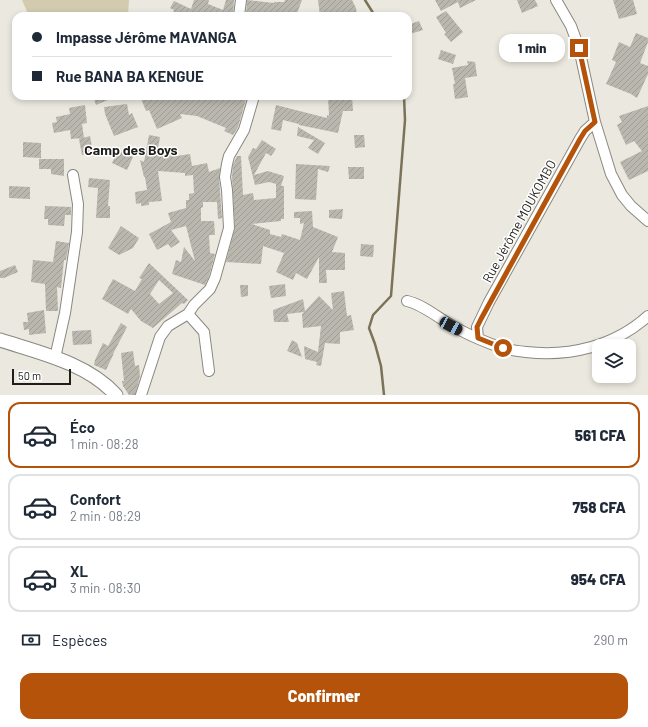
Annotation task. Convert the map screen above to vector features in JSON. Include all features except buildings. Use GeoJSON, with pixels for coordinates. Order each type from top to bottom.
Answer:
{"type":"FeatureCollection","features":[{"type":"Feature","properties":{"kind":"main road"},"geometry":{"type":"LineString","coordinates":[[0,340],[55,358],[91,374],[106,385],[116,395]]}},
{"type":"Feature","properties":{"kind":"street"},"geometry":{"type":"LineString","coordinates":[[240,12],[241,0]]}},
{"type":"Feature","properties":{"kind":"street"},"geometry":{"type":"LineString","coordinates":[[556,0],[571,26],[579,48],[595,122],[615,184],[631,206],[648,221]]}},
{"type":"Feature","properties":{"kind":"street"},"geometry":{"type":"LineString","coordinates":[[142,395],[160,337],[168,326],[188,314],[194,305],[210,289],[215,278],[228,228],[227,190],[225,177],[226,164],[244,130],[253,100]]}},
{"type":"Feature","properties":{"kind":"street","name":"Rue Jérôme MOUKOMBO"},"geometry":{"type":"LineString","coordinates":[[478,338],[477,327],[489,302],[580,139],[585,131],[595,122]]}},
{"type":"Feature","properties":{"kind":"street"},"geometry":{"type":"LineString","coordinates":[[55,358],[65,313],[77,232],[78,204],[73,175]]}},
{"type":"Feature","properties":{"kind":"street"},"geometry":{"type":"LineString","coordinates":[[407,301],[416,304],[451,326],[478,338],[503,348],[515,351],[537,353],[570,352],[596,346],[623,334],[648,316]]}},
{"type":"Feature","properties":{"kind":"street"},"geometry":{"type":"LineString","coordinates":[[188,314],[204,332],[209,371]]}},
{"type":"Feature","properties":{"kind":"shaded area"},"geometry":{"type":"Polygon","coordinates":[[[22,0],[129,0],[128,12],[27,12],[22,0]]]}},
{"type":"Feature","properties":{"kind":"waterway"},"geometry":{"type":"LineString","coordinates":[[365,0],[372,12]]}},
{"type":"Feature","properties":{"kind":"waterway"},"geometry":{"type":"LineString","coordinates":[[384,395],[381,366],[369,328],[373,315],[391,296],[405,120],[404,100]]}},
{"type":"Feature","properties":{"kind":"district","name":"Camp des Boys"},"geometry":{"type":"Point","coordinates":[131,150]}},
{"type":"Feature","properties":{"kind":"route"},"geometry":{"type":"LineString","coordinates":[[503,348],[478,338],[477,327],[489,302],[580,139],[585,131],[595,122],[579,48]]}}]}
